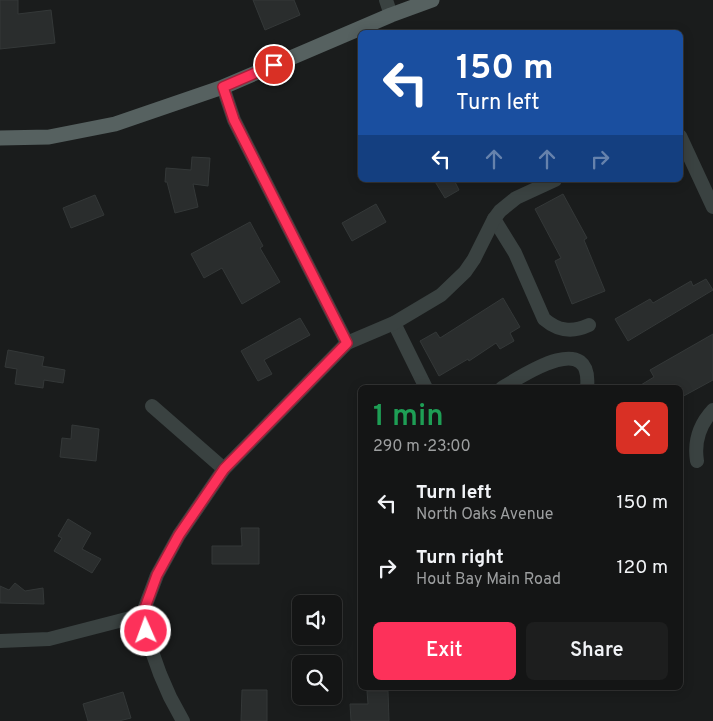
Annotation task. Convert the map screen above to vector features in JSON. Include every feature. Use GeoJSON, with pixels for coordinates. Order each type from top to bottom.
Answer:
{"type":"FeatureCollection","features":[{"type":"Feature","properties":{"kind":"main road"},"geometry":{"type":"LineString","coordinates":[[0,138],[49,137],[115,124],[223,87],[392,15],[432,0]]}},
{"type":"Feature","properties":{"kind":"street"},"geometry":{"type":"LineString","coordinates":[[386,0],[392,15]]}},
{"type":"Feature","properties":{"kind":"street"},"geometry":{"type":"LineString","coordinates":[[223,87],[234,120],[347,343]]}},
{"type":"Feature","properties":{"kind":"street"},"geometry":{"type":"LineString","coordinates":[[683,142],[713,206]]}},
{"type":"Feature","properties":{"kind":"street"},"geometry":{"type":"LineString","coordinates":[[183,721],[160,674],[142,616],[166,556],[224,469],[347,343],[394,323],[441,295],[456,283],[474,259],[500,211],[511,201],[551,182]]}},
{"type":"Feature","properties":{"kind":"street"},"geometry":{"type":"LineString","coordinates":[[494,219],[515,253],[544,319],[553,326],[562,329],[570,330],[589,325]]}},
{"type":"Feature","properties":{"kind":"street"},"geometry":{"type":"LineString","coordinates":[[394,323],[425,385]]}},
{"type":"Feature","properties":{"kind":"street"},"geometry":{"type":"LineString","coordinates":[[508,385],[547,364],[563,358],[570,358],[582,364],[588,377],[587,385]]}},
{"type":"Feature","properties":{"kind":"street"},"geometry":{"type":"LineString","coordinates":[[152,406],[224,469]]}},
{"type":"Feature","properties":{"kind":"street"},"geometry":{"type":"LineString","coordinates":[[697,461],[696,453],[699,432],[706,418],[713,410]]}},
{"type":"Feature","properties":{"kind":"street"},"geometry":{"type":"LineString","coordinates":[[0,641],[49,639],[142,616]]}},
{"type":"Feature","properties":{"kind":"building"},"geometry":{"type":"Polygon","coordinates":[[[0,0],[18,0],[18,14],[51,10],[55,43],[0,49],[0,0]]]}},
{"type":"Feature","properties":{"kind":"building"},"geometry":{"type":"Polygon","coordinates":[[[253,0],[294,0],[300,15],[265,30],[253,0]]]}},
{"type":"Feature","properties":{"kind":"building"},"geometry":{"type":"Polygon","coordinates":[[[192,157],[210,158],[208,186],[193,184],[198,207],[175,213],[167,182],[165,182],[166,168],[191,170],[192,157]]]}},
{"type":"Feature","properties":{"kind":"building"},"geometry":{"type":"Polygon","coordinates":[[[435,182],[455,182],[459,190],[445,198],[435,182]]]}},
{"type":"Feature","properties":{"kind":"building"},"geometry":{"type":"Polygon","coordinates":[[[563,194],[587,238],[584,240],[605,291],[572,304],[555,261],[561,258],[535,209],[563,194]]]}},
{"type":"Feature","properties":{"kind":"building"},"geometry":{"type":"Polygon","coordinates":[[[95,195],[104,215],[71,228],[63,208],[95,195]]]}},
{"type":"Feature","properties":{"kind":"building"},"geometry":{"type":"Polygon","coordinates":[[[376,204],[386,222],[352,241],[342,223],[376,204]]]}},
{"type":"Feature","properties":{"kind":"building"},"geometry":{"type":"Polygon","coordinates":[[[250,222],[263,246],[260,248],[280,282],[242,304],[222,268],[204,278],[191,254],[250,222]]]}},
{"type":"Feature","properties":{"kind":"building"},"geometry":{"type":"Polygon","coordinates":[[[706,279],[713,290],[628,341],[615,319],[650,299],[653,303],[691,281],[693,286],[706,279]]]}},
{"type":"Feature","properties":{"kind":"building"},"geometry":{"type":"Polygon","coordinates":[[[503,298],[520,327],[510,333],[514,341],[500,349],[496,343],[469,361],[468,359],[439,376],[420,341],[436,332],[440,338],[503,298]]]}},
{"type":"Feature","properties":{"kind":"building"},"geometry":{"type":"Polygon","coordinates":[[[300,318],[310,335],[264,360],[272,374],[258,381],[241,351],[300,318]]]}},
{"type":"Feature","properties":{"kind":"building"},"geometry":{"type":"Polygon","coordinates":[[[713,334],[713,380],[683,396],[683,385],[641,385],[654,377],[650,370],[713,334]]]}},
{"type":"Feature","properties":{"kind":"building"},"geometry":{"type":"Polygon","coordinates":[[[8,350],[44,357],[42,366],[65,370],[63,383],[44,380],[43,388],[15,384],[17,369],[5,367],[8,350]]]}},
{"type":"Feature","properties":{"kind":"building"},"geometry":{"type":"Polygon","coordinates":[[[72,425],[99,429],[96,461],[60,457],[62,438],[71,439],[72,425]]]}},
{"type":"Feature","properties":{"kind":"building"},"geometry":{"type":"Polygon","coordinates":[[[68,519],[91,533],[82,549],[101,559],[92,573],[54,551],[62,538],[58,536],[68,519]]]}},
{"type":"Feature","properties":{"kind":"building"},"geometry":{"type":"Polygon","coordinates":[[[241,528],[259,528],[259,564],[212,564],[212,546],[242,546],[241,528]]]}},
{"type":"Feature","properties":{"kind":"building"},"geometry":{"type":"Polygon","coordinates":[[[15,583],[25,591],[43,588],[44,604],[0,603],[0,586],[9,590],[15,583]]]}},
{"type":"Feature","properties":{"kind":"building"},"geometry":{"type":"Polygon","coordinates":[[[242,690],[267,690],[267,721],[241,721],[242,690]]]}},
{"type":"Feature","properties":{"kind":"building"},"geometry":{"type":"Polygon","coordinates":[[[367,691],[388,691],[389,721],[351,721],[350,704],[368,704],[367,691]]]}},
{"type":"Feature","properties":{"kind":"building"},"geometry":{"type":"Polygon","coordinates":[[[123,692],[131,718],[119,721],[88,721],[83,704],[123,692]]]}},
{"type":"Feature","properties":{"kind":"route"},"geometry":{"type":"LineString","coordinates":[[146,631],[142,616],[166,556],[224,469],[326,367],[347,343],[234,120],[223,87],[274,65]]}}]}
